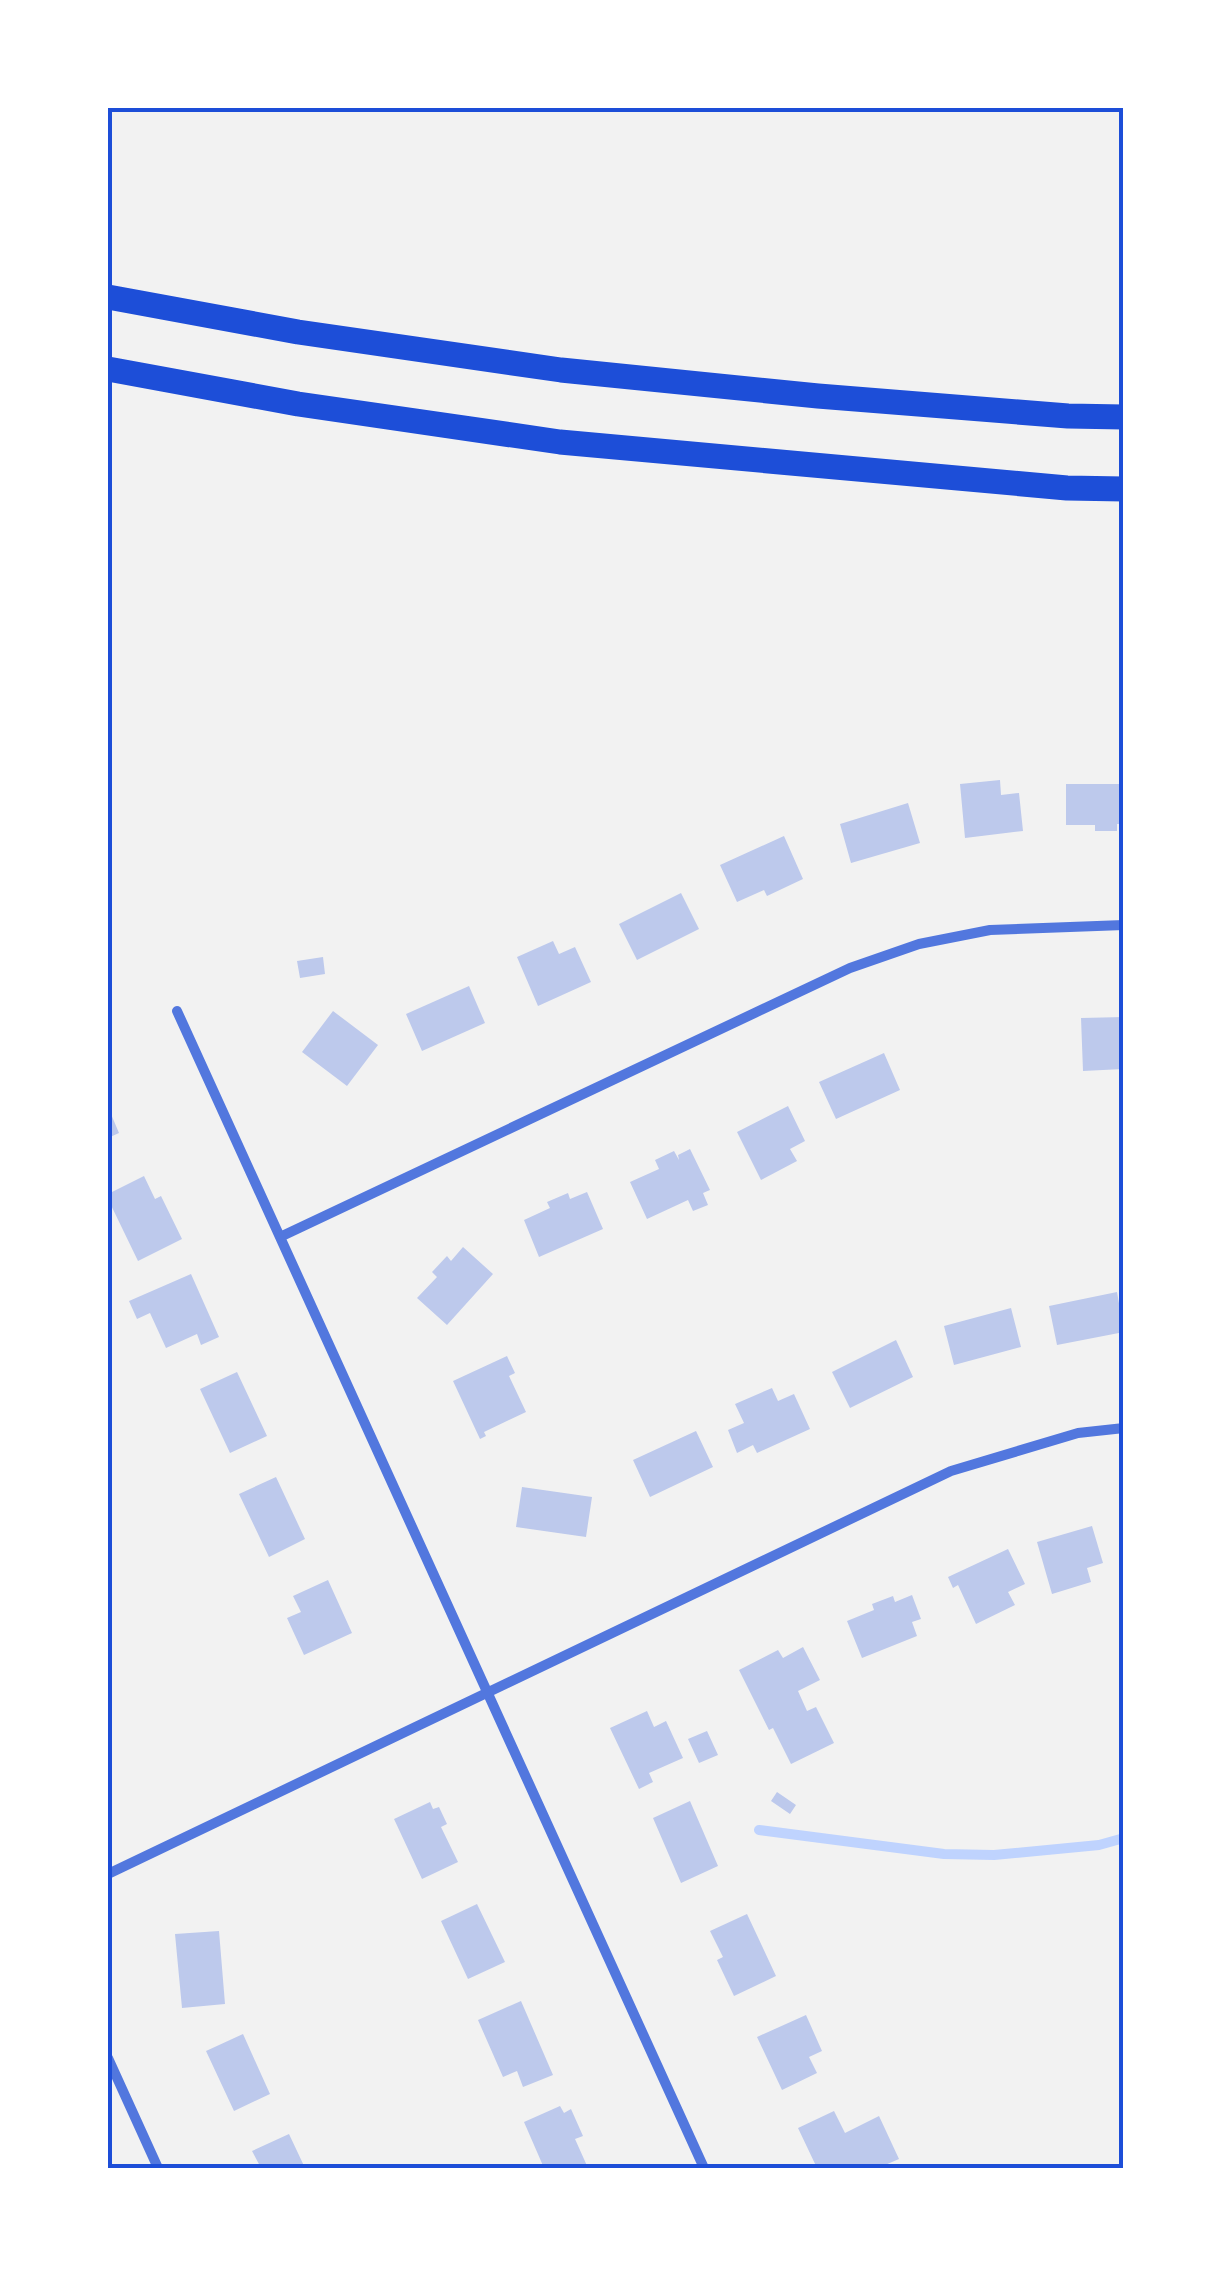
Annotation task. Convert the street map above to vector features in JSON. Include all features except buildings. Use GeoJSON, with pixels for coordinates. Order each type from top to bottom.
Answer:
{"type":"FeatureCollection","features":[{"type":"Feature","properties":{"kind":"main road"},"geometry":{"type":"LineString","coordinates":[[108,297],[298,332],[561,370],[818,396],[1124,417]]}},
{"type":"Feature","properties":{"kind":"main road"},"geometry":{"type":"LineString","coordinates":[[108,370],[298,404],[560,442],[1067,488],[1124,489]]}},
{"type":"Feature","properties":{"kind":"street"},"geometry":{"type":"LineString","coordinates":[[280,1237],[850,968],[918,944],[990,930],[1124,925]]}},
{"type":"Feature","properties":{"kind":"street"},"geometry":{"type":"LineString","coordinates":[[177,1011],[704,2168]]}},
{"type":"Feature","properties":{"kind":"street"},"geometry":{"type":"LineString","coordinates":[[108,1874],[951,1471],[1078,1433],[1124,1428]]}},
{"type":"Feature","properties":{"kind":"street"},"geometry":{"type":"LineString","coordinates":[[108,2058],[158,2168]]}},
{"type":"Feature","properties":{"kind":"waterway"},"geometry":{"type":"LineString","coordinates":[[759,1830],[944,1854],[994,1855],[1099,1845],[1124,1838]]}}]}
